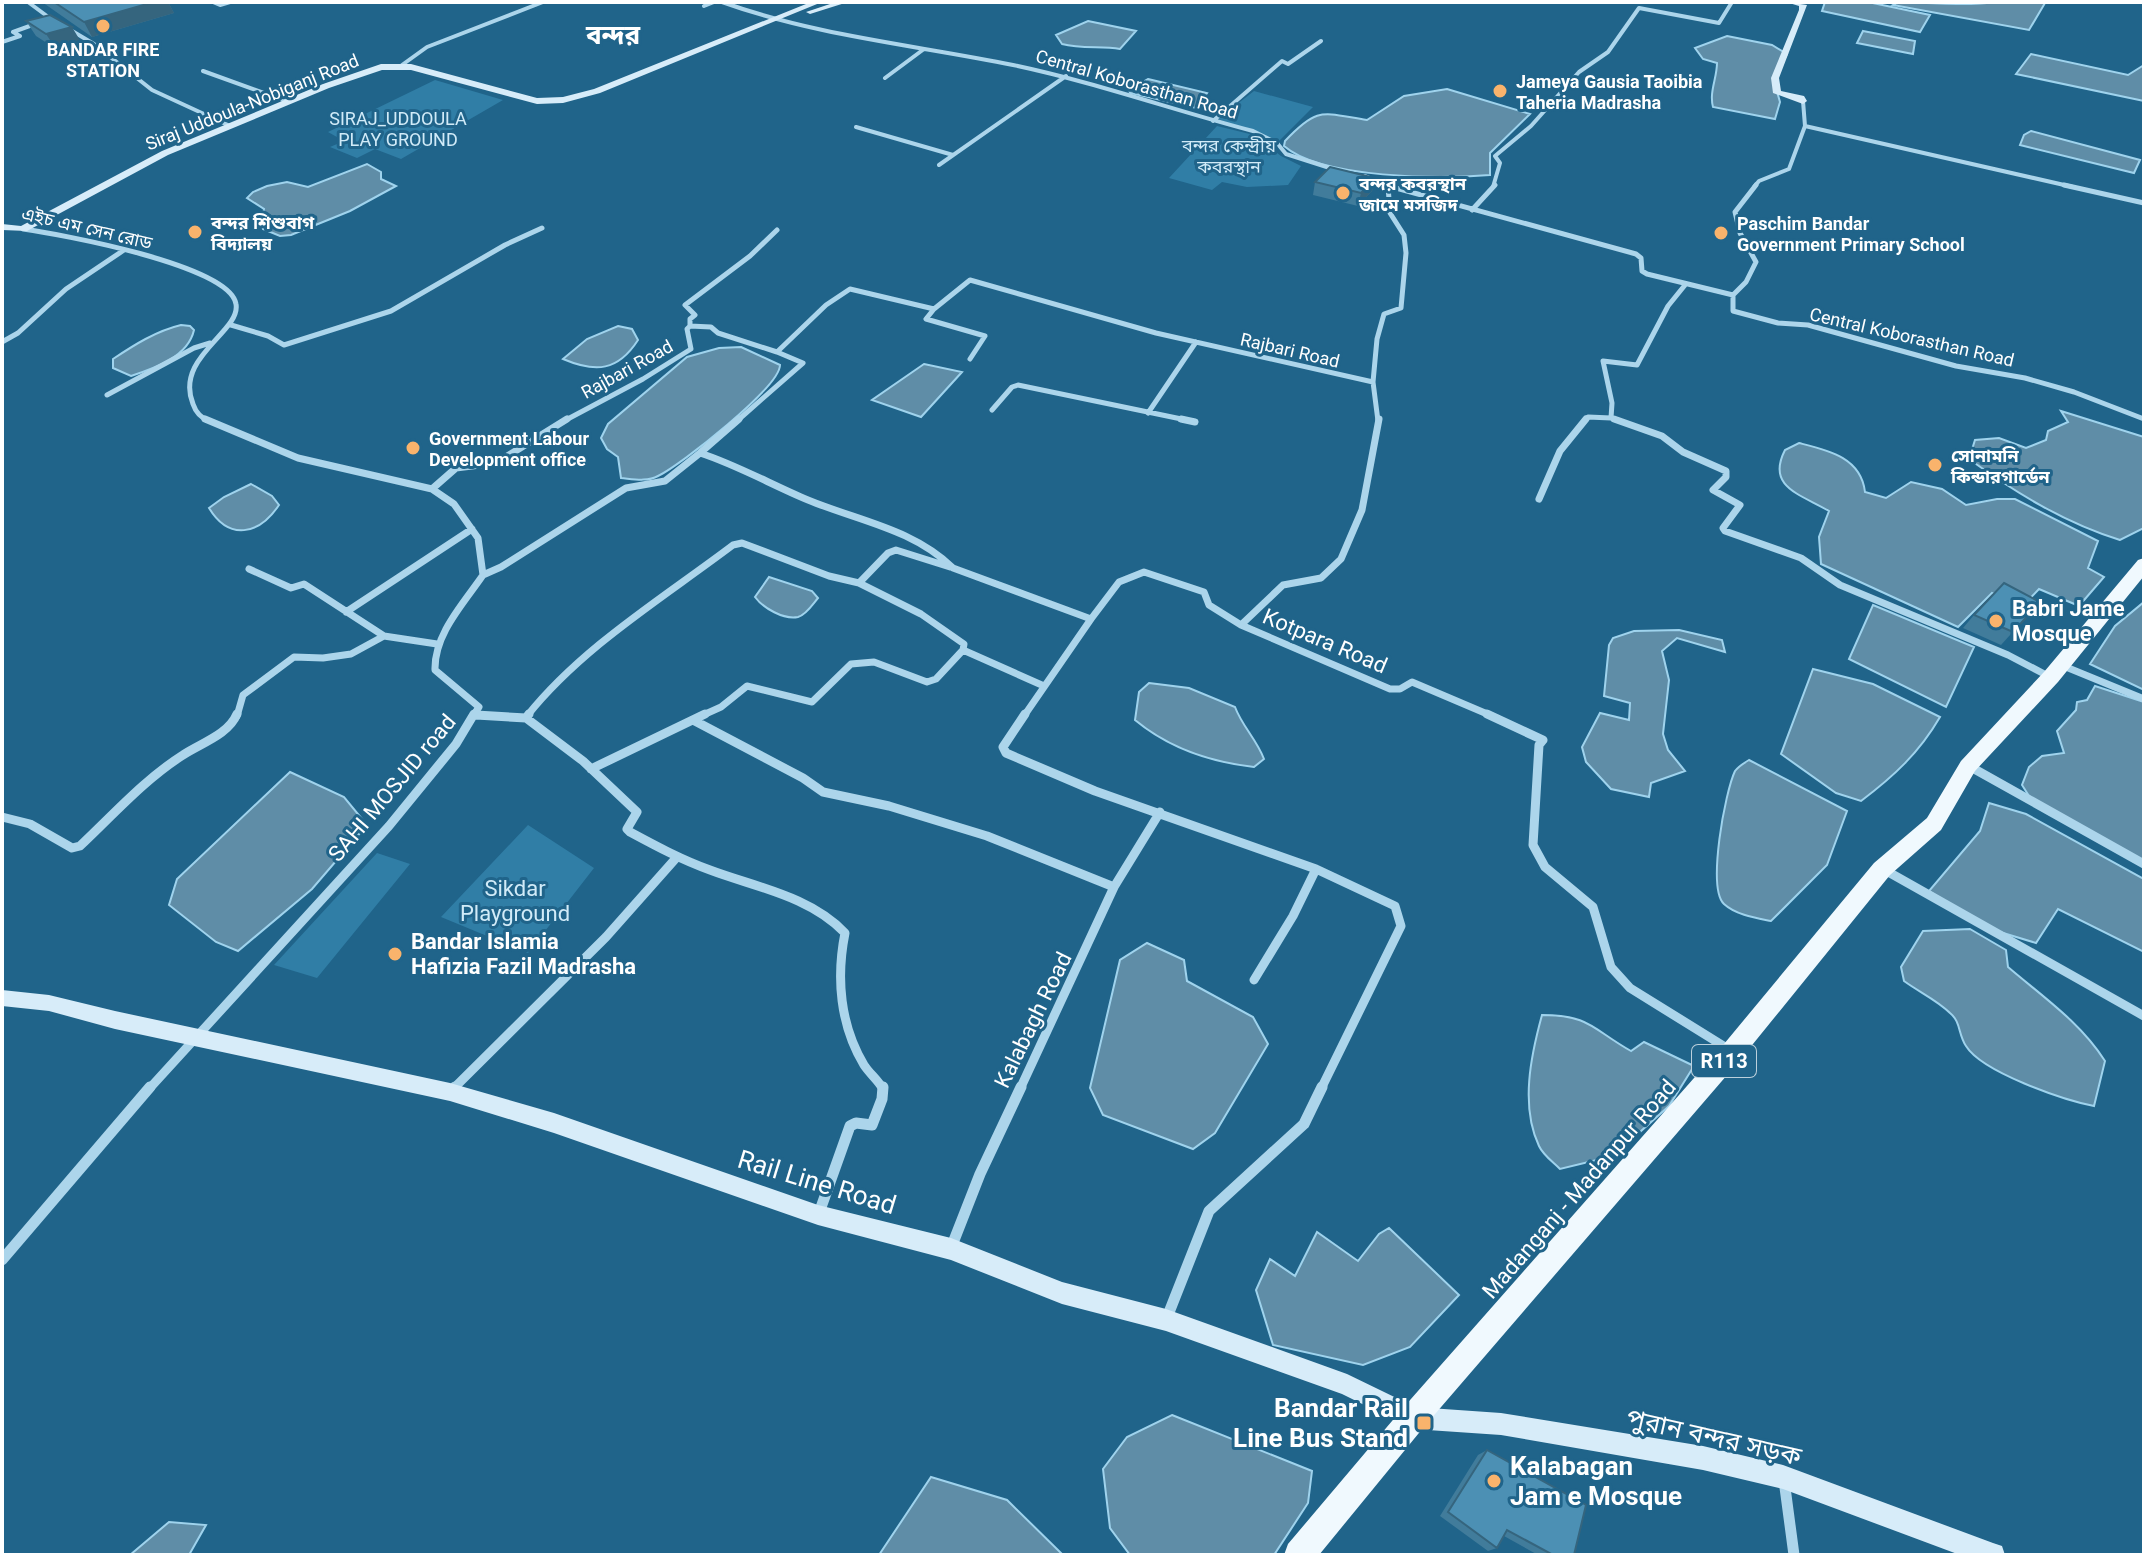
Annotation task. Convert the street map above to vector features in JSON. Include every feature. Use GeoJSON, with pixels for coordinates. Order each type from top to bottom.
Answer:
{"type":"FeatureCollection","features":[{"type":"Feature","properties":{"kind":"main road","name":"Madanganj - Madanpur Road"},"geometry":{"type":"LineString","coordinates":[[1299,1555],[1413,1418],[1732,1052],[1882,869],[1934,824],[1968,766],[2056,671],[2144,564]]}},
{"type":"Feature","properties":{"kind":"street"},"geometry":{"type":"LineString","coordinates":[[28,2],[51,20],[94,44],[152,90],[230,126]]}},
{"type":"Feature","properties":{"kind":"street"},"geometry":{"type":"LineString","coordinates":[[213,2],[220,5],[230,2]]}},
{"type":"Feature","properties":{"kind":"street"},"geometry":{"type":"LineString","coordinates":[[402,65],[427,47],[543,2]]}},
{"type":"Feature","properties":{"kind":"street"},"geometry":{"type":"LineString","coordinates":[[704,6],[714,2]]}},
{"type":"Feature","properties":{"kind":"street","name":"Central Koborasthan Road"},"geometry":{"type":"LineString","coordinates":[[722,2],[823,33],[1066,76],[1253,131],[1299,160],[1345,172]]}},
{"type":"Feature","properties":{"kind":"street","name":"Siraj Uddoula-Nobiganj Road"},"geometry":{"type":"LineString","coordinates":[[23,229],[165,153],[358,74],[402,65],[515,97],[548,102],[563,100],[597,91],[818,2]]}},
{"type":"Feature","properties":{"kind":"street","name":"Siraj Uddoula-Nobiganj Road"},"geometry":{"type":"LineString","coordinates":[[777,19],[844,2]]}},
{"type":"Feature","properties":{"kind":"street"},"geometry":{"type":"LineString","coordinates":[[1472,210],[1496,184],[1500,163],[1495,156],[1531,126],[1579,72],[1608,52],[1639,8],[1719,23],[1732,2]]}},
{"type":"Feature","properties":{"kind":"street"},"geometry":{"type":"LineString","coordinates":[[1360,175],[1472,210],[1628,251],[1641,258],[1642,271],[1647,274],[1733,295],[1746,282],[1756,262],[1740,233],[1735,212],[1759,181],[1789,169],[1805,126],[1803,101],[1777,93],[1775,78],[1803,10],[1803,5],[1790,2]]}},
{"type":"Feature","properties":{"kind":"street"},"geometry":{"type":"LineString","coordinates":[[2,42],[20,36],[13,32],[17,29],[51,20]]}},
{"type":"Feature","properties":{"kind":"street"},"geometry":{"type":"LineString","coordinates":[[1213,121],[1282,61],[1288,64],[1321,41]]}},
{"type":"Feature","properties":{"kind":"street"},"geometry":{"type":"LineString","coordinates":[[885,78],[924,49]]}},
{"type":"Feature","properties":{"kind":"street"},"geometry":{"type":"LineString","coordinates":[[203,71],[289,102]]}},
{"type":"Feature","properties":{"kind":"street"},"geometry":{"type":"LineString","coordinates":[[939,165],[1066,76]]}},
{"type":"Feature","properties":{"kind":"street"},"geometry":{"type":"LineString","coordinates":[[1805,126],[2144,203]]}},
{"type":"Feature","properties":{"kind":"street"},"geometry":{"type":"LineString","coordinates":[[856,127],[953,155]]}},
{"type":"Feature","properties":{"kind":"street","name":"Kotpara Road"},"geometry":{"type":"LineString","coordinates":[[1388,186],[1390,213],[1404,235],[1406,280],[1401,308],[1384,314],[1377,339],[1373,382],[1379,418],[1362,510],[1341,559],[1321,578],[1283,585],[1241,625],[1390,689],[1400,689],[1412,682],[1540,737],[1533,845],[1545,867],[1593,907],[1611,967],[1630,988],[1732,1052]]}},
{"type":"Feature","properties":{"kind":"street","name":"এইচ এম সেন রোড"},"geometry":{"type":"LineString","coordinates":[[2,227],[124,250],[224,286],[236,301],[237,309],[231,325]]}},
{"type":"Feature","properties":{"kind":"street"},"geometry":{"type":"LineString","coordinates":[[483,575],[478,538],[454,504],[432,489],[298,458],[202,418],[191,407],[188,386],[210,343],[231,325],[268,336],[284,345],[305,336],[382,315],[505,245],[542,228]]}},
{"type":"Feature","properties":{"kind":"street"},"geometry":{"type":"LineString","coordinates":[[690,326],[690,319],[695,315],[685,305],[750,256],[777,230]]}},
{"type":"Feature","properties":{"kind":"street"},"geometry":{"type":"LineString","coordinates":[[2,342],[18,333],[66,289],[124,250]]}},
{"type":"Feature","properties":{"kind":"street","name":"Rajbari Road"},"geometry":{"type":"LineString","coordinates":[[934,309],[970,280],[1092,317],[1373,382]]}},
{"type":"Feature","properties":{"kind":"street"},"geometry":{"type":"LineString","coordinates":[[1611,418],[1614,404],[1602,369],[1603,361],[1637,365],[1668,306],[1685,285]]}},
{"type":"Feature","properties":{"kind":"street"},"geometry":{"type":"LineString","coordinates":[[249,569],[274,583],[291,588],[304,584],[384,636],[437,644],[483,575],[501,567],[626,488],[665,481],[700,453],[802,365],[777,352],[826,305],[850,289],[934,309],[926,319],[985,336],[970,359]]}},
{"type":"Feature","properties":{"kind":"street","name":"Central Koborasthan Road"},"geometry":{"type":"LineString","coordinates":[[1733,295],[1733,311],[1745,315],[1778,323],[1808,325],[1924,358],[2025,378],[2074,392],[2144,419]]}},
{"type":"Feature","properties":{"kind":"street","name":"Rajbari Road"},"geometry":{"type":"LineString","coordinates":[[432,489],[456,468],[496,463],[593,403],[643,379],[679,357],[693,345],[687,329],[690,326],[711,327],[718,333],[777,352]]}},
{"type":"Feature","properties":{"kind":"street"},"geometry":{"type":"LineString","coordinates":[[1148,413],[1196,342]]}},
{"type":"Feature","properties":{"kind":"street"},"geometry":{"type":"LineString","coordinates":[[107,395],[194,348],[210,343]]}},
{"type":"Feature","properties":{"kind":"street"},"geometry":{"type":"LineString","coordinates":[[992,410],[1012,387],[1018,385],[1195,422]]}},
{"type":"Feature","properties":{"kind":"street"},"geometry":{"type":"LineString","coordinates":[[1539,499],[1560,451],[1584,421],[1588,417],[1611,418],[1662,436],[1704,464],[1726,471],[1726,477],[1714,486],[1714,492],[1740,505],[1723,528],[1725,531],[1801,558],[1840,585],[2008,655],[2144,699]]}},
{"type":"Feature","properties":{"kind":"street"},"geometry":{"type":"LineString","coordinates":[[700,453],[916,541],[940,555],[953,568]]}},
{"type":"Feature","properties":{"kind":"street"},"geometry":{"type":"LineString","coordinates":[[346,612],[472,529]]}},
{"type":"Feature","properties":{"kind":"street"},"geometry":{"type":"LineString","coordinates":[[526,718],[548,690],[584,658],[733,545],[742,543],[829,576],[859,583],[921,614],[964,644],[963,650],[932,682],[874,662],[851,664],[812,702],[747,686],[721,707],[591,769]]}},
{"type":"Feature","properties":{"kind":"street"},"geometry":{"type":"LineString","coordinates":[[859,583],[888,553],[896,550],[1056,604],[1091,619]]}},
{"type":"Feature","properties":{"kind":"street"},"geometry":{"type":"LineString","coordinates":[[1166,1320],[1209,1211],[1304,1124],[1401,926],[1395,906],[1316,869],[1095,791],[1006,753],[1003,747],[1116,585],[1134,572],[1144,572],[1204,592],[1209,605],[1241,625]]}},
{"type":"Feature","properties":{"kind":"street"},"geometry":{"type":"LineString","coordinates":[[2,817],[30,824],[72,848],[80,846],[147,783],[184,754],[209,742],[236,719],[243,695],[270,672],[294,657],[323,658],[351,654],[384,636]]}},
{"type":"Feature","properties":{"kind":"street","name":"SAHI MOSJID road"},"geometry":{"type":"LineString","coordinates":[[2,1260],[193,1037],[389,826],[476,715],[478,703],[435,670],[437,644]]}},
{"type":"Feature","properties":{"kind":"street"},"geometry":{"type":"LineString","coordinates":[[963,650],[1044,686]]}},
{"type":"Feature","properties":{"kind":"street"},"geometry":{"type":"LineString","coordinates":[[476,715],[526,718],[591,769],[637,812],[627,829],[630,832],[677,857],[794,900],[839,923],[845,933],[839,963],[846,1030],[865,1067],[883,1087],[872,1125],[850,1126],[818,1215]]}},
{"type":"Feature","properties":{"kind":"street"},"geometry":{"type":"LineString","coordinates":[[693,720],[803,778],[823,792],[889,806],[987,836],[1114,887]]}},
{"type":"Feature","properties":{"kind":"street"},"geometry":{"type":"LineString","coordinates":[[1968,766],[2144,864]]}},
{"type":"Feature","properties":{"kind":"street","name":"Kalabagh Road"},"geometry":{"type":"LineString","coordinates":[[951,1249],[980,1174],[1114,887],[1160,812]]}},
{"type":"Feature","properties":{"kind":"street"},"geometry":{"type":"LineString","coordinates":[[450,1092],[606,937],[677,857]]}},
{"type":"Feature","properties":{"kind":"street"},"geometry":{"type":"LineString","coordinates":[[1254,980],[1293,916],[1316,869]]}},
{"type":"Feature","properties":{"kind":"street"},"geometry":{"type":"LineString","coordinates":[[1882,869],[2144,1016]]}},
{"type":"Feature","properties":{"kind":"street","name":"Rail Line Road"},"geometry":{"type":"LineString","coordinates":[[2,998],[49,1003],[450,1092],[554,1123],[818,1215],[951,1249],[1062,1293],[1166,1320],[1347,1385],[1413,1418]]}},
{"type":"Feature","properties":{"kind":"street","name":"পুরান বন্দর সড়ক"},"geometry":{"type":"LineString","coordinates":[[1413,1418],[1501,1424],[1703,1458],[1783,1477],[1993,1555]]}},
{"type":"Feature","properties":{"kind":"street"},"geometry":{"type":"LineString","coordinates":[[1783,1477],[1794,1555]]}},
{"type":"Feature","properties":{"kind":"green space","name":"SIRAJ_UDDOULA PLAY GROUND"},"geometry":{"type":"Polygon","coordinates":[[[435,80],[503,100],[401,159],[375,149],[357,158],[330,147],[344,141],[328,132],[435,80]]]}},
{"type":"Feature","properties":{"kind":"green space"},"geometry":{"type":"Polygon","coordinates":[[[1254,91],[1313,107],[1279,141],[1218,119],[1254,91]]]}},
{"type":"Feature","properties":{"kind":"green space","name":"বন্দর কেন্দ্রীয় কবরস্থান"},"geometry":{"type":"Polygon","coordinates":[[[1217,126],[1254,135],[1281,156],[1301,166],[1288,185],[1247,187],[1222,182],[1212,190],[1169,178],[1217,126]]]}},
{"type":"Feature","properties":{"kind":"green space","name":"Sikdar Playground"},"geometry":{"type":"Polygon","coordinates":[[[528,825],[594,868],[528,953],[441,917],[528,825]]]}},
{"type":"Feature","properties":{"kind":"green space"},"geometry":{"type":"Polygon","coordinates":[[[377,853],[410,864],[317,978],[274,965],[377,853]]]}},
{"type":"Feature","properties":{"kind":"shaded area"},"geometry":{"type":"Polygon","coordinates":[[[1825,2],[1868,2],[1930,15],[1920,32],[1822,11],[1825,2]]]}},
{"type":"Feature","properties":{"kind":"shaded area"},"geometry":{"type":"Polygon","coordinates":[[[1898,2],[2045,3],[2029,30],[1893,5],[1898,2]]]}},
{"type":"Feature","properties":{"kind":"shaded area"},"geometry":{"type":"Polygon","coordinates":[[[1088,21],[1136,31],[1120,49],[1062,44],[1056,35],[1088,21]]]}},
{"type":"Feature","properties":{"kind":"shaded area"},"geometry":{"type":"Polygon","coordinates":[[[1863,31],[1915,41],[1913,54],[1857,43],[1863,31]]]}},
{"type":"Feature","properties":{"kind":"shaded area"},"geometry":{"type":"Polygon","coordinates":[[[1727,36],[1772,45],[1787,54],[1774,81],[1780,102],[1775,119],[1713,107],[1717,63],[1703,59],[1695,48],[1727,36]]]}},
{"type":"Feature","properties":{"kind":"shaded area"},"geometry":{"type":"Polygon","coordinates":[[[2031,54],[2128,75],[2144,65],[2144,101],[2016,74],[2031,54]]]}},
{"type":"Feature","properties":{"kind":"shaded area"},"geometry":{"type":"Polygon","coordinates":[[[1148,79],[1207,93],[1196,108],[1130,93],[1129,90],[1148,79]]]}},
{"type":"Feature","properties":{"kind":"shaded area"},"geometry":{"type":"Polygon","coordinates":[[[1447,89],[1530,114],[1490,153],[1490,175],[1442,177],[1353,171],[1302,157],[1284,146],[1296,130],[1314,117],[1330,114],[1367,120],[1404,96],[1447,89]]]}},
{"type":"Feature","properties":{"kind":"shaded area"},"geometry":{"type":"Polygon","coordinates":[[[2031,131],[2140,160],[2134,173],[2020,145],[2024,135],[2031,131]]]}},
{"type":"Feature","properties":{"kind":"shaded area"},"geometry":{"type":"Polygon","coordinates":[[[367,164],[381,172],[381,179],[396,186],[350,211],[291,235],[280,236],[263,229],[261,220],[264,209],[247,198],[267,186],[287,182],[308,187],[367,164]]]}},
{"type":"Feature","properties":{"kind":"shaded area"},"geometry":{"type":"Polygon","coordinates":[[[181,325],[194,330],[191,339],[169,360],[131,376],[113,368],[113,359],[154,335],[181,325]]]}},
{"type":"Feature","properties":{"kind":"shaded area"},"geometry":{"type":"Polygon","coordinates":[[[618,326],[632,329],[638,340],[614,363],[596,367],[563,359],[587,339],[618,326]]]}},
{"type":"Feature","properties":{"kind":"shaded area"},"geometry":{"type":"Polygon","coordinates":[[[741,347],[780,365],[776,376],[764,390],[728,425],[670,469],[649,479],[621,478],[618,457],[607,449],[601,438],[608,424],[687,357],[719,348],[741,347]]]}},
{"type":"Feature","properties":{"kind":"shaded area"},"geometry":{"type":"Polygon","coordinates":[[[924,364],[962,372],[921,417],[872,400],[924,364]]]}},
{"type":"Feature","properties":{"kind":"shaded area"},"geometry":{"type":"Polygon","coordinates":[[[2061,411],[2144,437],[2144,528],[2120,540],[2100,533],[2042,506],[1969,459],[1975,440],[1999,438],[2026,448],[2046,440],[2048,431],[2068,422],[2061,411]]]}},
{"type":"Feature","properties":{"kind":"shaded area"},"geometry":{"type":"Polygon","coordinates":[[[1799,443],[1841,457],[1857,471],[1865,492],[1886,498],[1911,482],[1942,489],[1966,505],[2015,499],[2098,541],[2088,568],[2104,577],[2079,606],[2039,589],[2022,607],[1992,593],[1958,627],[1821,564],[1819,537],[1829,511],[1789,488],[1780,473],[1785,450],[1799,443]]]}},
{"type":"Feature","properties":{"kind":"shaded area"},"geometry":{"type":"Polygon","coordinates":[[[251,484],[272,496],[279,505],[253,528],[244,530],[226,526],[209,508],[251,484]]]}},
{"type":"Feature","properties":{"kind":"shaded area"},"geometry":{"type":"Polygon","coordinates":[[[769,577],[812,591],[818,598],[801,616],[780,615],[755,597],[769,577]]]}},
{"type":"Feature","properties":{"kind":"shaded area"},"geometry":{"type":"Polygon","coordinates":[[[2144,602],[2144,690],[2090,664],[2115,626],[2144,602]]]}},
{"type":"Feature","properties":{"kind":"shaded area"},"geometry":{"type":"Polygon","coordinates":[[[1873,605],[1974,647],[1946,707],[1849,659],[1873,605]]]}},
{"type":"Feature","properties":{"kind":"shaded area"},"geometry":{"type":"Polygon","coordinates":[[[1679,630],[1722,640],[1725,652],[1677,638],[1662,651],[1669,680],[1663,734],[1668,750],[1685,771],[1651,783],[1649,797],[1611,789],[1586,762],[1582,747],[1600,713],[1629,720],[1630,703],[1604,696],[1609,645],[1613,638],[1634,631],[1679,630]]]}},
{"type":"Feature","properties":{"kind":"shaded area"},"geometry":{"type":"Polygon","coordinates":[[[1813,669],[1873,684],[1940,717],[1905,763],[1861,801],[1836,793],[1781,754],[1813,669]]]}},
{"type":"Feature","properties":{"kind":"shaded area"},"geometry":{"type":"Polygon","coordinates":[[[1149,683],[1189,688],[1235,707],[1264,759],[1254,767],[1222,762],[1176,746],[1148,730],[1135,720],[1139,692],[1149,683]]]}},
{"type":"Feature","properties":{"kind":"shaded area"},"geometry":{"type":"Polygon","coordinates":[[[2095,686],[2144,702],[2144,865],[2029,796],[2022,785],[2029,767],[2042,756],[2064,753],[2057,731],[2076,710],[2077,702],[2087,700],[2095,686]]]}},
{"type":"Feature","properties":{"kind":"shaded area"},"geometry":{"type":"Polygon","coordinates":[[[1749,760],[1847,811],[1827,865],[1771,921],[1734,911],[1724,904],[1719,895],[1717,860],[1727,798],[1735,771],[1749,760]]]}},
{"type":"Feature","properties":{"kind":"shaded area"},"geometry":{"type":"Polygon","coordinates":[[[290,772],[344,797],[367,825],[312,889],[238,951],[216,942],[169,905],[177,879],[290,772]]]}},
{"type":"Feature","properties":{"kind":"shaded area"},"geometry":{"type":"Polygon","coordinates":[[[1989,803],[2026,814],[2144,879],[2144,952],[2058,909],[2036,943],[1990,929],[1929,891],[1980,831],[1989,803]]]}},
{"type":"Feature","properties":{"kind":"shaded area"},"geometry":{"type":"Polygon","coordinates":[[[1970,929],[2006,950],[2008,967],[2073,1022],[2105,1061],[2094,1106],[2044,1091],[1988,1066],[1966,1046],[1954,1017],[1904,981],[1901,967],[1923,931],[1970,929]]]}},
{"type":"Feature","properties":{"kind":"shaded area"},"geometry":{"type":"Polygon","coordinates":[[[1147,943],[1184,960],[1187,981],[1253,1017],[1268,1044],[1215,1133],[1193,1149],[1103,1115],[1090,1088],[1120,960],[1147,943]]]}},
{"type":"Feature","properties":{"kind":"shaded area"},"geometry":{"type":"Polygon","coordinates":[[[1542,1015],[1581,1021],[1631,1051],[1644,1042],[1694,1066],[1669,1106],[1613,1156],[1560,1169],[1541,1149],[1530,1114],[1531,1063],[1542,1015]]]}},
{"type":"Feature","properties":{"kind":"shaded area"},"geometry":{"type":"Polygon","coordinates":[[[1389,1228],[1459,1295],[1410,1347],[1363,1365],[1273,1345],[1256,1290],[1270,1259],[1295,1276],[1317,1232],[1358,1261],[1379,1234],[1389,1228]]]}},
{"type":"Feature","properties":{"kind":"shaded area"},"geometry":{"type":"Polygon","coordinates":[[[1172,1415],[1312,1471],[1308,1503],[1274,1555],[1130,1555],[1110,1528],[1103,1469],[1127,1437],[1172,1415]]]}},
{"type":"Feature","properties":{"kind":"shaded area"},"geometry":{"type":"Polygon","coordinates":[[[931,1477],[1007,1500],[1063,1555],[879,1555],[931,1477]]]}},
{"type":"Feature","properties":{"kind":"shaded area"},"geometry":{"type":"Polygon","coordinates":[[[169,1522],[206,1525],[189,1555],[130,1555],[169,1522]]]}},
{"type":"Feature","properties":{"kind":"building"},"geometry":{"type":"Polygon","coordinates":[[[54,2],[154,2],[84,22],[54,2]]]}},
{"type":"Feature","properties":{"kind":"building"},"geometry":{"type":"Polygon","coordinates":[[[50,15],[72,27],[46,34],[26,21],[50,15]]]}},
{"type":"Feature","properties":{"kind":"building"},"geometry":{"type":"Polygon","coordinates":[[[1330,167],[1375,178],[1361,193],[1315,182],[1330,167]]]}},
{"type":"Feature","properties":{"kind":"building"},"geometry":{"type":"Polygon","coordinates":[[[2004,583],[2040,602],[2013,632],[1974,615],[2004,583]]]}},
{"type":"Feature","properties":{"kind":"building","name":"Kalabagan Jam e Mosque"},"geometry":{"type":"Polygon","coordinates":[[[1487,1450],[1586,1505],[1574,1555],[1553,1555],[1507,1530],[1497,1548],[1448,1512],[1487,1450]]]}},
{"type":"Feature","properties":{"kind":"place","name":"BANDAR FIRE STATION"},"geometry":{"type":"Point","coordinates":[103,26]}},
{"type":"Feature","properties":{"kind":"place","name":"Jameya Gausia Taoibia Taheria Madrasha"},"geometry":{"type":"Point","coordinates":[1500,91]}},
{"type":"Feature","properties":{"kind":"place","name":"বন্দর কবরস্থান জামে মসজিদ"},"geometry":{"type":"Point","coordinates":[1343,193]}},
{"type":"Feature","properties":{"kind":"place","name":"বন্দর শিশুবাগ বিদ্যালয়"},"geometry":{"type":"Point","coordinates":[195,232]}},
{"type":"Feature","properties":{"kind":"place","name":"Paschim Bandar Government Primary School"},"geometry":{"type":"Point","coordinates":[1721,233]}},
{"type":"Feature","properties":{"kind":"place","name":"Government Labour Development office"},"geometry":{"type":"Point","coordinates":[413,448]}},
{"type":"Feature","properties":{"kind":"place","name":"সোনামনি কিন্ডারগার্ডেন"},"geometry":{"type":"Point","coordinates":[1935,465]}},
{"type":"Feature","properties":{"kind":"place","name":"Babri Jame Mosque"},"geometry":{"type":"Point","coordinates":[1996,621]}},
{"type":"Feature","properties":{"kind":"place","name":"Bandar Islamia Hafizia Fazil Madrasha"},"geometry":{"type":"Point","coordinates":[395,954]}},
{"type":"Feature","properties":{"kind":"place","name":"Bandar Rail Line Bus Stand"},"geometry":{"type":"Point","coordinates":[1424,1423]}},
{"type":"Feature","properties":{"kind":"place","name":"Kalabagan Jam e Mosque"},"geometry":{"type":"Point","coordinates":[1494,1481]}},
{"type":"Feature","properties":{"kind":"district","name":"বন্দর"},"geometry":{"type":"Point","coordinates":[613,35]}}]}
